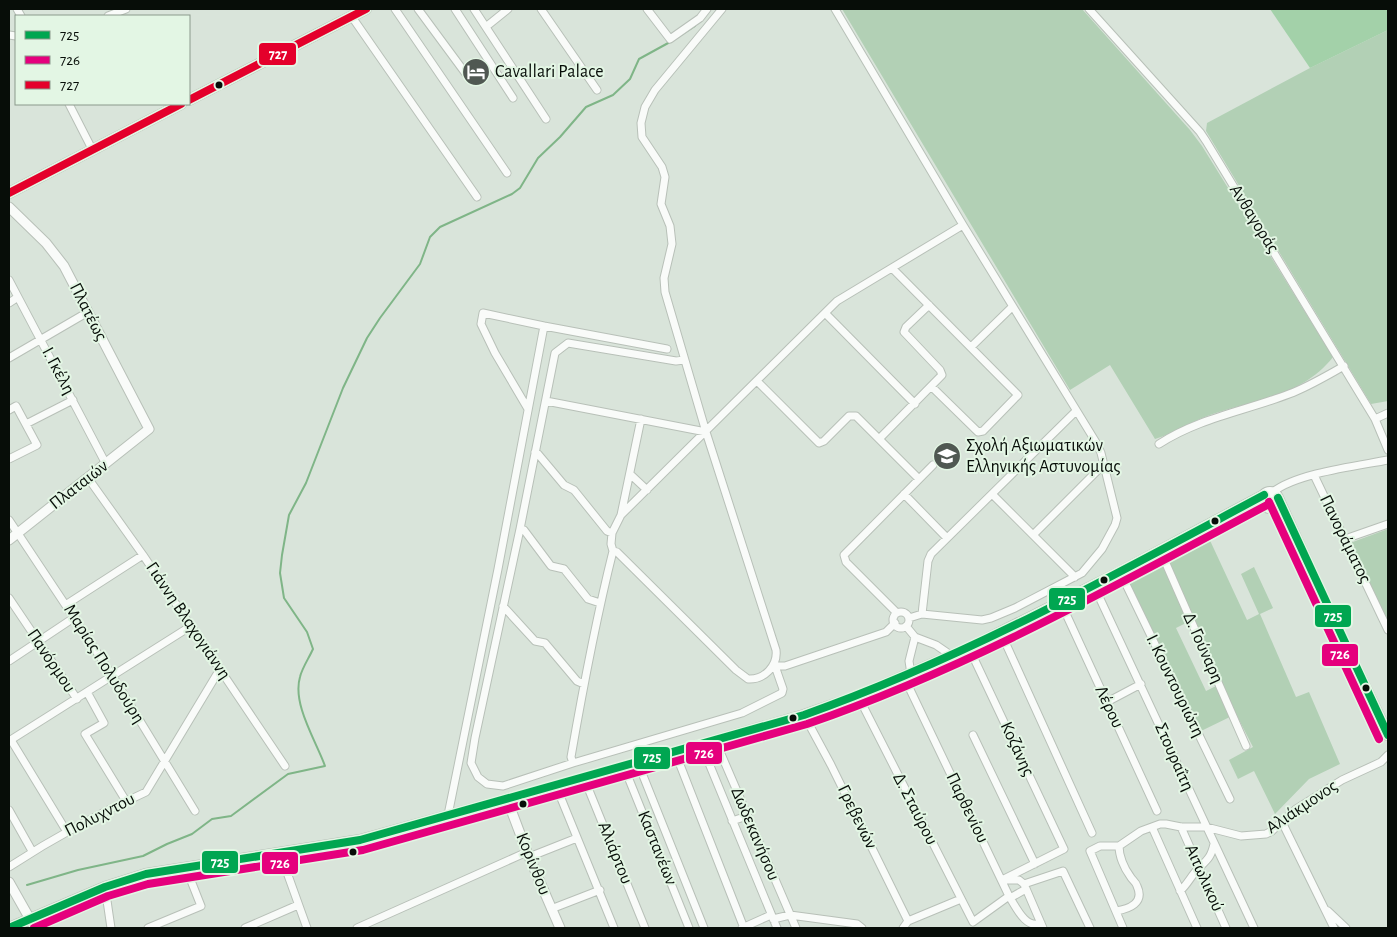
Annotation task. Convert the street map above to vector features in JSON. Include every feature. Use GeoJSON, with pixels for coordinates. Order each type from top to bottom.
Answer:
{"type":"FeatureCollection","features":[{"type":"Feature","properties":{"kind":"main road"},"geometry":{"type":"LineString","coordinates":[[190,99],[366,9]]}},
{"type":"Feature","properties":{"kind":"main road"},"geometry":{"type":"LineString","coordinates":[[9,194],[179,105]]}},
{"type":"Feature","properties":{"kind":"main road"},"geometry":{"type":"LineString","coordinates":[[1272,495],[1262,502],[1289,520]]}},
{"type":"Feature","properties":{"kind":"main road"},"geometry":{"type":"LineString","coordinates":[[1237,510],[1250,507],[1269,507],[1278,503],[1272,495]]}},
{"type":"Feature","properties":{"kind":"main road"},"geometry":{"type":"LineString","coordinates":[[12,927],[105,887],[146,874],[360,840],[804,715],[908,676],[1001,633],[1237,510],[1272,495]]}},
{"type":"Feature","properties":{"kind":"main road"},"geometry":{"type":"LineString","coordinates":[[1272,495],[1289,520],[1333,619],[1388,734]]}},
{"type":"Feature","properties":{"kind":"street"},"geometry":{"type":"LineString","coordinates":[[9,12],[15,9]]}},
{"type":"Feature","properties":{"kind":"street"},"geometry":{"type":"LineString","coordinates":[[109,13],[126,9]]}},
{"type":"Feature","properties":{"kind":"street"},"geometry":{"type":"LineString","coordinates":[[395,9],[507,173]]}},
{"type":"Feature","properties":{"kind":"street"},"geometry":{"type":"LineString","coordinates":[[418,9],[466,74]]}},
{"type":"Feature","properties":{"kind":"street"},"geometry":{"type":"LineString","coordinates":[[455,9],[513,98]]}},
{"type":"Feature","properties":{"kind":"street"},"geometry":{"type":"LineString","coordinates":[[474,9],[487,26],[546,120]]}},
{"type":"Feature","properties":{"kind":"street"},"geometry":{"type":"LineString","coordinates":[[487,26],[508,9]]}},
{"type":"Feature","properties":{"kind":"street"},"geometry":{"type":"LineString","coordinates":[[542,9],[597,90]]}},
{"type":"Feature","properties":{"kind":"street"},"geometry":{"type":"LineString","coordinates":[[647,9],[670,39],[700,18],[707,9]]}},
{"type":"Feature","properties":{"kind":"street"},"geometry":{"type":"LineString","coordinates":[[613,551],[617,552],[736,670],[748,679],[760,678],[774,666],[777,657],[776,650],[706,432],[666,292],[664,278],[672,244],[670,226],[661,204],[665,177],[664,171],[642,137],[640,123],[645,107],[655,90],[722,9]]}},
{"type":"Feature","properties":{"kind":"street"},"geometry":{"type":"LineString","coordinates":[[835,9],[1012,307],[1099,448],[1117,522],[1098,555],[1085,570],[1075,577],[986,620],[922,614],[909,618]]}},
{"type":"Feature","properties":{"kind":"street","name":"Ανθαγοράς"},"geometry":{"type":"LineString","coordinates":[[1089,9],[1200,132],[1344,366],[1375,419],[1388,450]]}},
{"type":"Feature","properties":{"kind":"street"},"geometry":{"type":"LineString","coordinates":[[352,16],[477,197]]}},
{"type":"Feature","properties":{"kind":"street"},"geometry":{"type":"LineString","coordinates":[[69,105],[92,149]]}},
{"type":"Feature","properties":{"kind":"street","name":"Πλατέως"},"geometry":{"type":"LineString","coordinates":[[9,207],[30,226],[59,259],[149,429]]}},
{"type":"Feature","properties":{"kind":"street"},"geometry":{"type":"LineString","coordinates":[[621,515],[843,296],[963,225]]}},
{"type":"Feature","properties":{"kind":"street"},"geometry":{"type":"LineString","coordinates":[[892,268],[1018,395],[983,431],[978,432],[932,387]]}},
{"type":"Feature","properties":{"kind":"street","name":"Ι. Γκέλη"},"geometry":{"type":"LineString","coordinates":[[9,280],[106,464]]}},
{"type":"Feature","properties":{"kind":"street"},"geometry":{"type":"LineString","coordinates":[[9,303],[18,297]]}},
{"type":"Feature","properties":{"kind":"street"},"geometry":{"type":"LineString","coordinates":[[879,439],[941,378],[942,372],[904,332],[906,327],[928,304]]}},
{"type":"Feature","properties":{"kind":"street"},"geometry":{"type":"LineString","coordinates":[[971,347],[1012,307]]}},
{"type":"Feature","properties":{"kind":"street"},"geometry":{"type":"LineString","coordinates":[[9,356],[88,312]]}},
{"type":"Feature","properties":{"kind":"street"},"geometry":{"type":"LineString","coordinates":[[528,409],[481,324],[482,313],[667,349]]}},
{"type":"Feature","properties":{"kind":"street"},"geometry":{"type":"LineString","coordinates":[[825,313],[915,404]]}},
{"type":"Feature","properties":{"kind":"street"},"geometry":{"type":"LineString","coordinates":[[448,816],[544,326]]}},
{"type":"Feature","properties":{"kind":"street"},"geometry":{"type":"LineString","coordinates":[[684,360],[676,361],[568,343],[555,353],[471,763],[474,771],[487,784],[503,786],[573,763],[742,714],[782,693],[783,689],[774,666]]}},
{"type":"Feature","properties":{"kind":"street"},"geometry":{"type":"LineString","coordinates":[[1159,444],[1176,434],[1206,421],[1292,394],[1344,366]]}},
{"type":"Feature","properties":{"kind":"street"},"geometry":{"type":"LineString","coordinates":[[756,381],[819,443],[824,441],[851,415],[856,416],[919,479]]}},
{"type":"Feature","properties":{"kind":"street"},"geometry":{"type":"LineString","coordinates":[[26,424],[73,400]]}},
{"type":"Feature","properties":{"kind":"street"},"geometry":{"type":"LineString","coordinates":[[546,401],[706,432]]}},
{"type":"Feature","properties":{"kind":"street"},"geometry":{"type":"LineString","coordinates":[[9,410],[16,406],[37,445],[9,459]]}},
{"type":"Feature","properties":{"kind":"street"},"geometry":{"type":"LineString","coordinates":[[922,614],[929,557],[1076,411]]}},
{"type":"Feature","properties":{"kind":"street"},"geometry":{"type":"LineString","coordinates":[[1375,419],[1388,413]]}},
{"type":"Feature","properties":{"kind":"street"},"geometry":{"type":"LineString","coordinates":[[573,763],[571,757],[584,684],[600,603],[613,551],[611,544],[612,533],[621,515],[641,419]]}},
{"type":"Feature","properties":{"kind":"street","name":"Πλαταιών"},"geometry":{"type":"LineString","coordinates":[[9,540],[149,429]]}},
{"type":"Feature","properties":{"kind":"street"},"geometry":{"type":"LineString","coordinates":[[535,452],[564,485],[574,490],[607,530],[612,533]]}},
{"type":"Feature","properties":{"kind":"street"},"geometry":{"type":"LineString","coordinates":[[1272,495],[1282,486],[1314,476],[1388,460]]}},
{"type":"Feature","properties":{"kind":"street"},"geometry":{"type":"LineString","coordinates":[[1034,534],[1103,464]]}},
{"type":"Feature","properties":{"kind":"street"},"geometry":{"type":"LineString","coordinates":[[897,613],[846,562],[844,555],[933,465]]}},
{"type":"Feature","properties":{"kind":"street"},"geometry":{"type":"LineString","coordinates":[[630,474],[647,490]]}},
{"type":"Feature","properties":{"kind":"street","name":"Πανοράματος"},"geometry":{"type":"LineString","coordinates":[[1314,476],[1386,619],[1388,630]]}},
{"type":"Feature","properties":{"kind":"street","name":"Γιάννη Βλαχογιάννη"},"geometry":{"type":"LineString","coordinates":[[88,478],[143,555],[285,766]]}},
{"type":"Feature","properties":{"kind":"street"},"geometry":{"type":"LineString","coordinates":[[904,494],[947,538]]}},
{"type":"Feature","properties":{"kind":"street"},"geometry":{"type":"LineString","coordinates":[[992,494],[1075,577]]}},
{"type":"Feature","properties":{"kind":"street","name":"Μαρίας Πολυδούρη"},"geometry":{"type":"LineString","coordinates":[[9,520],[67,604],[195,811]]}},
{"type":"Feature","properties":{"kind":"street"},"geometry":{"type":"LineString","coordinates":[[1345,539],[1388,524]]}},
{"type":"Feature","properties":{"kind":"street"},"geometry":{"type":"LineString","coordinates":[[520,529],[524,530],[551,566],[564,569],[588,599],[600,603]]}},
{"type":"Feature","properties":{"kind":"street","name":"Δ. Γούναρη"},"geometry":{"type":"LineString","coordinates":[[1160,550],[1246,746]]}},
{"type":"Feature","properties":{"kind":"street"},"geometry":{"type":"LineString","coordinates":[[67,604],[143,555]]}},
{"type":"Feature","properties":{"kind":"street","name":"Ι. Κουντουριώτη"},"geometry":{"type":"LineString","coordinates":[[1120,572],[1230,799]]}},
{"type":"Feature","properties":{"kind":"street","name":"Στουραΐτη"},"geometry":{"type":"LineString","coordinates":[[1094,586],[1142,684],[1254,928]]}},
{"type":"Feature","properties":{"kind":"street","name":"Πανόρμου"},"geometry":{"type":"LineString","coordinates":[[9,598],[77,699]]}},
{"type":"Feature","properties":{"kind":"street","name":"Λέρου"},"geometry":{"type":"LineString","coordinates":[[1061,603],[1157,811]]}},
{"type":"Feature","properties":{"kind":"street"},"geometry":{"type":"LineString","coordinates":[[504,606],[535,641],[545,643],[577,681],[584,684]]}},
{"type":"Feature","properties":{"kind":"street"},"geometry":{"type":"LineString","coordinates":[[897,613],[904,612],[909,618]]}},
{"type":"Feature","properties":{"kind":"street"},"geometry":{"type":"LineString","coordinates":[[895,624],[894,619],[897,613]]}},
{"type":"Feature","properties":{"kind":"street"},"geometry":{"type":"LineString","coordinates":[[9,661],[75,617]]}},
{"type":"Feature","properties":{"kind":"street"},"geometry":{"type":"LineString","coordinates":[[906,626],[909,618]]}},
{"type":"Feature","properties":{"kind":"street"},"geometry":{"type":"LineString","coordinates":[[774,666],[785,666],[886,632],[895,624]]}},
{"type":"Feature","properties":{"kind":"street"},"geometry":{"type":"LineString","coordinates":[[895,624],[898,627],[906,626]]}},
{"type":"Feature","properties":{"kind":"street"},"geometry":{"type":"LineString","coordinates":[[67,832],[10,741],[191,626]]}},
{"type":"Feature","properties":{"kind":"street"},"geometry":{"type":"LineString","coordinates":[[906,626],[915,637],[936,645],[952,656]]}},
{"type":"Feature","properties":{"kind":"street"},"geometry":{"type":"LineString","coordinates":[[1001,633],[1092,833]]}},
{"type":"Feature","properties":{"kind":"street"},"geometry":{"type":"LineString","coordinates":[[908,676],[909,661],[915,637]]}},
{"type":"Feature","properties":{"kind":"street","name":"Κοζάνης"},"geometry":{"type":"LineString","coordinates":[[969,648],[1064,850],[1034,864]]}},
{"type":"Feature","properties":{"kind":"street","name":"Πολυχντου"},"geometry":{"type":"LineString","coordinates":[[9,867],[32,851],[146,792],[220,669]]}},
{"type":"Feature","properties":{"kind":"street","name":"Παρθενίου"},"geometry":{"type":"LineString","coordinates":[[908,676],[1010,897],[1024,920],[1036,926],[1042,926]]}},
{"type":"Feature","properties":{"kind":"street"},"geometry":{"type":"LineString","coordinates":[[1107,702],[1142,684]]}},
{"type":"Feature","properties":{"kind":"street"},"geometry":{"type":"LineString","coordinates":[[87,692],[104,723],[85,734],[126,801]]}},
{"type":"Feature","properties":{"kind":"street","name":"Δ. Σταύρου"},"geometry":{"type":"LineString","coordinates":[[858,696],[973,922],[1010,897]]}},
{"type":"Feature","properties":{"kind":"street","name":"Γρεβενών"},"geometry":{"type":"LineString","coordinates":[[804,715],[831,765],[908,921]]}},
{"type":"Feature","properties":{"kind":"street"},"geometry":{"type":"LineString","coordinates":[[974,735],[1034,864],[1002,880]]}},
{"type":"Feature","properties":{"kind":"street","name":"Δωδεκανήσου"},"geometry":{"type":"LineString","coordinates":[[715,740],[796,928]]}},
{"type":"Feature","properties":{"kind":"street","name":"Δωδεκανήσου"},"geometry":{"type":"LineString","coordinates":[[701,744],[777,928]]}},
{"type":"Feature","properties":{"kind":"street"},"geometry":{"type":"LineString","coordinates":[[675,752],[744,928],[772,917],[790,915],[859,927]]}},
{"type":"Feature","properties":{"kind":"street","name":"Αλιάκμονος"},"geometry":{"type":"LineString","coordinates":[[1152,827],[1166,824],[1181,827],[1206,827],[1242,836],[1259,836],[1272,831],[1296,809],[1316,796],[1342,780],[1381,762],[1388,755]]}},
{"type":"Feature","properties":{"kind":"street"},"geometry":{"type":"LineString","coordinates":[[638,763],[704,928]]}},
{"type":"Feature","properties":{"kind":"street","name":"Καστανέων"},"geometry":{"type":"LineString","coordinates":[[624,767],[690,928]]}},
{"type":"Feature","properties":{"kind":"street","name":"Αλιάρτου"},"geometry":{"type":"LineString","coordinates":[[584,778],[645,928]]}},
{"type":"Feature","properties":{"kind":"street"},"geometry":{"type":"LineString","coordinates":[[556,786],[614,928]]}},
{"type":"Feature","properties":{"kind":"street","name":"Κορίνθου"},"geometry":{"type":"LineString","coordinates":[[508,799],[528,855],[560,928]]}},
{"type":"Feature","properties":{"kind":"street"},"geometry":{"type":"LineString","coordinates":[[9,810],[32,851]]}},
{"type":"Feature","properties":{"kind":"street"},"geometry":{"type":"LineString","coordinates":[[732,821],[747,816]]}},
{"type":"Feature","properties":{"kind":"street"},"geometry":{"type":"LineString","coordinates":[[1282,822],[1334,928]]}},
{"type":"Feature","properties":{"kind":"street"},"geometry":{"type":"LineString","coordinates":[[1123,928],[1090,852],[1100,846],[1119,846],[1141,831],[1152,827],[1197,928]]}},
{"type":"Feature","properties":{"kind":"street","name":"Αιτωλικού"},"geometry":{"type":"LineString","coordinates":[[1181,827],[1226,928]]}},
{"type":"Feature","properties":{"kind":"street"},"geometry":{"type":"LineString","coordinates":[[357,928],[528,855],[577,838]]}},
{"type":"Feature","properties":{"kind":"street"},"geometry":{"type":"LineString","coordinates":[[1180,891],[1208,860],[1214,844]]}},
{"type":"Feature","properties":{"kind":"street"},"geometry":{"type":"LineString","coordinates":[[1116,911],[1133,906],[1138,902],[1139,897],[1137,886],[1120,855],[1119,846]]}},
{"type":"Feature","properties":{"kind":"street"},"geometry":{"type":"LineString","coordinates":[[280,854],[306,928]]}},
{"type":"Feature","properties":{"kind":"street"},"geometry":{"type":"LineString","coordinates":[[148,928],[201,906],[186,868]]}},
{"type":"Feature","properties":{"kind":"street"},"geometry":{"type":"LineString","coordinates":[[1010,897],[1025,887],[1063,871],[1090,928]]}},
{"type":"Feature","properties":{"kind":"street"},"geometry":{"type":"LineString","coordinates":[[1002,880],[1019,880],[1025,887],[1042,926]]}},
{"type":"Feature","properties":{"kind":"street"},"geometry":{"type":"LineString","coordinates":[[9,882],[35,928]]}},
{"type":"Feature","properties":{"kind":"street"},"geometry":{"type":"LineString","coordinates":[[105,887],[111,928]]}},
{"type":"Feature","properties":{"kind":"street"},"geometry":{"type":"LineString","coordinates":[[552,909],[600,890]]}},
{"type":"Feature","properties":{"kind":"street"},"geometry":{"type":"LineString","coordinates":[[903,928],[908,921],[961,899]]}},
{"type":"Feature","properties":{"kind":"street"},"geometry":{"type":"LineString","coordinates":[[245,928],[298,905]]}},
{"type":"Feature","properties":{"kind":"street"},"geometry":{"type":"LineString","coordinates":[[1324,908],[1346,928]]}},
{"type":"Feature","properties":{"kind":"green space"},"geometry":{"type":"Polygon","coordinates":[[[842,9],[1082,9],[1190,130],[1202,146],[1333,357],[1306,381],[1291,389],[1275,396],[1207,416],[1155,439],[1110,365],[1070,390],[842,9]]]}},
{"type":"Feature","properties":{"kind":"green space"},"geometry":{"type":"Polygon","coordinates":[[[1270,9],[1388,9],[1388,30],[1310,68],[1270,9]]]}},
{"type":"Feature","properties":{"kind":"green space"},"geometry":{"type":"Polygon","coordinates":[[[1388,30],[1388,401],[1371,404],[1206,131],[1207,123],[1310,68],[1388,30]]]}},
{"type":"Feature","properties":{"kind":"green space"},"geometry":{"type":"Polygon","coordinates":[[[1388,529],[1388,627],[1350,543],[1388,529]]]}},
{"type":"Feature","properties":{"kind":"green space"},"geometry":{"type":"Polygon","coordinates":[[[1207,534],[1247,620],[1259,614],[1241,574],[1254,567],[1273,608],[1260,614],[1296,697],[1309,692],[1340,764],[1309,779],[1275,814],[1254,771],[1238,779],[1229,760],[1253,747],[1236,714],[1199,732],[1125,578],[1207,534]],[[1190,621],[1176,628],[1206,691],[1220,684],[1190,621]]]}},
{"type":"Feature","properties":{"kind":"waterway"},"geometry":{"type":"LineString","coordinates":[[678,37],[695,26]]}},
{"type":"Feature","properties":{"kind":"waterway"},"geometry":{"type":"LineString","coordinates":[[27,885],[78,870],[143,856],[192,834],[212,819],[231,816],[288,774],[325,766],[306,722],[299,699],[300,677],[313,649],[307,632],[284,598],[280,573],[289,515],[306,483],[343,388],[367,338],[420,264],[430,237],[440,227],[512,194],[520,188],[538,158],[560,137],[586,107],[613,95],[630,79],[639,59],[670,42]]}},
{"type":"Feature","properties":{"kind":"transit line","name":"727"},"geometry":{"type":"LineString","coordinates":[[190,99],[366,9]]}},
{"type":"Feature","properties":{"kind":"transit line","name":"727"},"geometry":{"type":"LineString","coordinates":[[9,193],[179,105]]}},
{"type":"Feature","properties":{"kind":"transit line","name":"725"},"geometry":{"type":"LineString","coordinates":[[9,928],[105,887],[146,874],[360,840],[804,715],[923,668],[1038,614],[1264,495]]}},
{"type":"Feature","properties":{"kind":"transit line","name":"725"},"geometry":{"type":"LineString","coordinates":[[1278,498],[1388,735]]}},
{"type":"Feature","properties":{"kind":"transit line","name":"726"},"geometry":{"type":"LineString","coordinates":[[1269,502],[1379,739]]}},
{"type":"Feature","properties":{"kind":"transit line","name":"726"},"geometry":{"type":"LineString","coordinates":[[34,928],[108,896],[148,884],[363,850],[807,724],[867,702],[985,651],[1099,594],[1269,504]]}},
{"type":"Feature","properties":{"kind":"place","name":"Cavallari Palace"},"geometry":{"type":"Point","coordinates":[476,72]}},
{"type":"Feature","properties":{"kind":"place","name":"Σχολή Αξιωματικών Ελληνικής Αστυνομίας"},"geometry":{"type":"Point","coordinates":[947,456]}}]}
